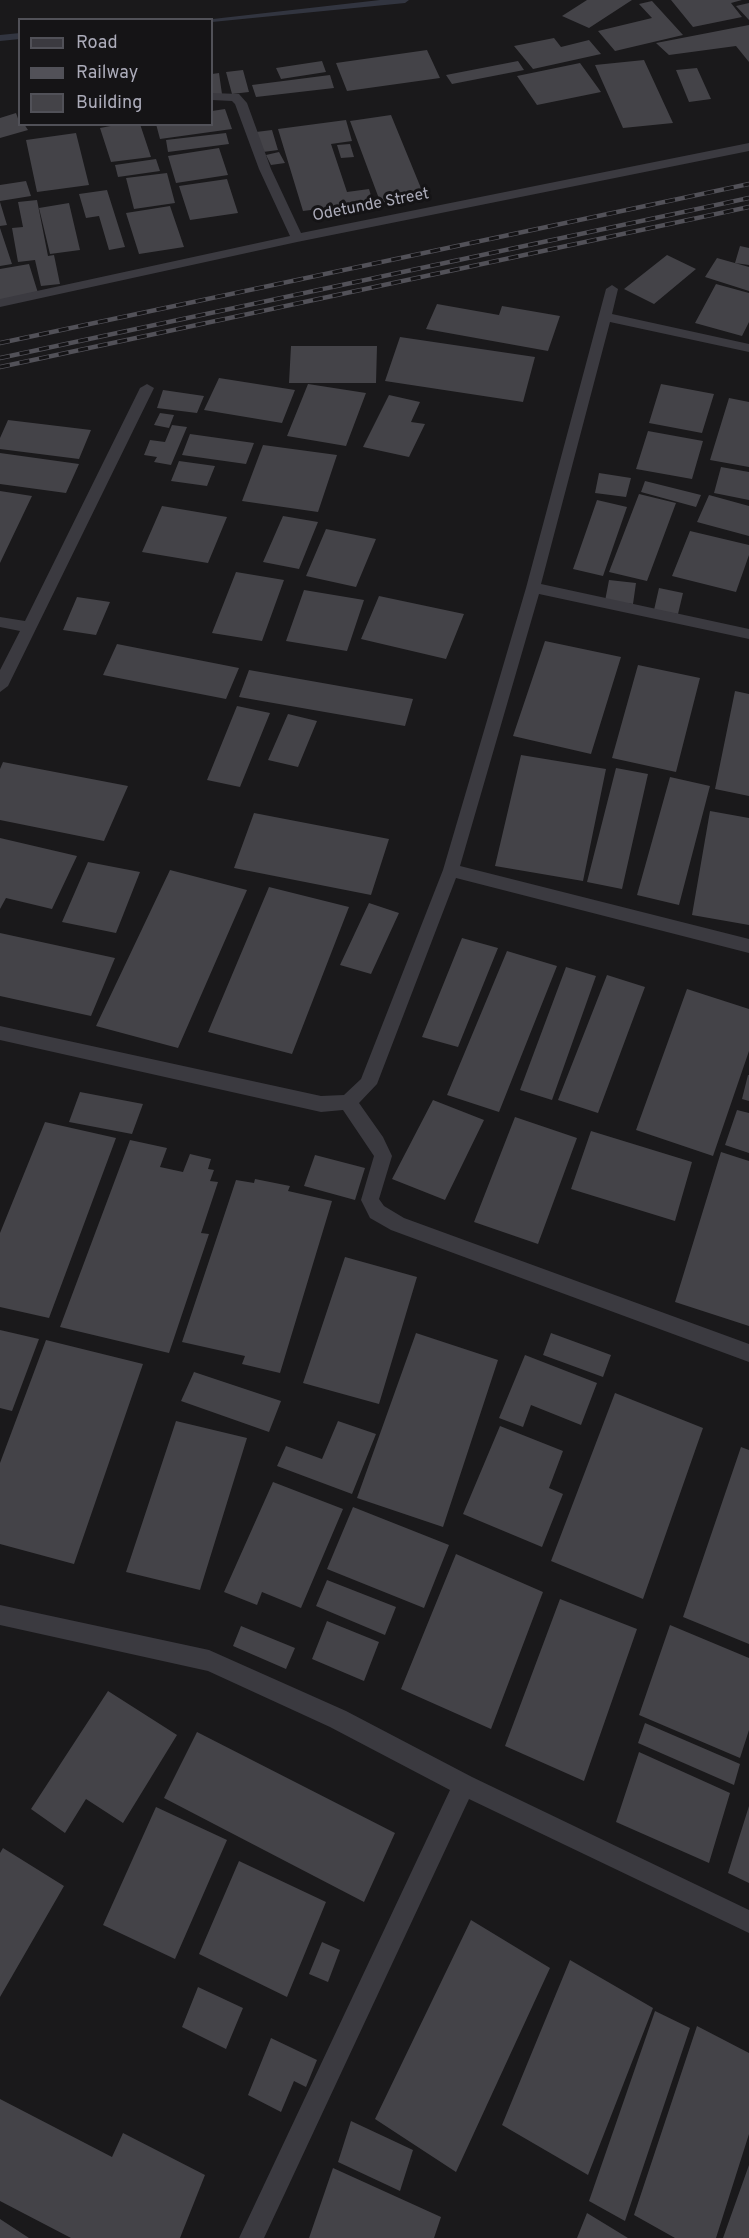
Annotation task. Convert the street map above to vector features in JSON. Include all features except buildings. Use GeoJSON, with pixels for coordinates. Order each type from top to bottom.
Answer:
{"type":"FeatureCollection","features":[{"type":"Feature","properties":{"kind":"street"},"geometry":{"type":"LineString","coordinates":[[213,97],[236,98],[241,103],[265,169],[297,238]]}},
{"type":"Feature","properties":{"kind":"street","name":"Odetunde Street"},"geometry":{"type":"LineString","coordinates":[[0,303],[297,238],[749,147]]}},
{"type":"Feature","properties":{"kind":"street"},"geometry":{"type":"LineString","coordinates":[[0,1033],[321,1104],[348,1102],[368,1084],[451,870],[533,588],[612,289]]}},
{"type":"Feature","properties":{"kind":"street"},"geometry":{"type":"LineString","coordinates":[[606,317],[749,348]]}},
{"type":"Feature","properties":{"kind":"street"},"geometry":{"type":"LineString","coordinates":[[0,686],[147,388]]}},
{"type":"Feature","properties":{"kind":"street"},"geometry":{"type":"LineString","coordinates":[[533,588],[749,634]]}},
{"type":"Feature","properties":{"kind":"street"},"geometry":{"type":"LineString","coordinates":[[0,622],[29,627]]}},
{"type":"Feature","properties":{"kind":"street"},"geometry":{"type":"LineString","coordinates":[[451,870],[749,946]]}},
{"type":"Feature","properties":{"kind":"street"},"geometry":{"type":"LineString","coordinates":[[348,1102],[377,1143],[383,1156],[370,1200],[377,1212],[398,1224],[749,1353]]}},
{"type":"Feature","properties":{"kind":"street"},"geometry":{"type":"LineString","coordinates":[[0,1615],[209,1661],[339,1719],[464,1785],[749,1922]]}},
{"type":"Feature","properties":{"kind":"street"},"geometry":{"type":"LineString","coordinates":[[251,2238],[464,1785]]}},
{"type":"Feature","properties":{"kind":"waterway"},"geometry":{"type":"LineString","coordinates":[[213,19],[405,0]]}},
{"type":"Feature","properties":{"kind":"waterway"},"geometry":{"type":"LineString","coordinates":[[0,38],[18,36]]}},
{"type":"Feature","properties":{"kind":"railway"},"geometry":{"type":"LineString","coordinates":[[0,343],[749,184]]}},
{"type":"Feature","properties":{"kind":"railway"},"geometry":{"type":"LineString","coordinates":[[0,358],[749,198]]}},
{"type":"Feature","properties":{"kind":"railway"},"geometry":{"type":"LineString","coordinates":[[0,367],[749,207]]}}]}
